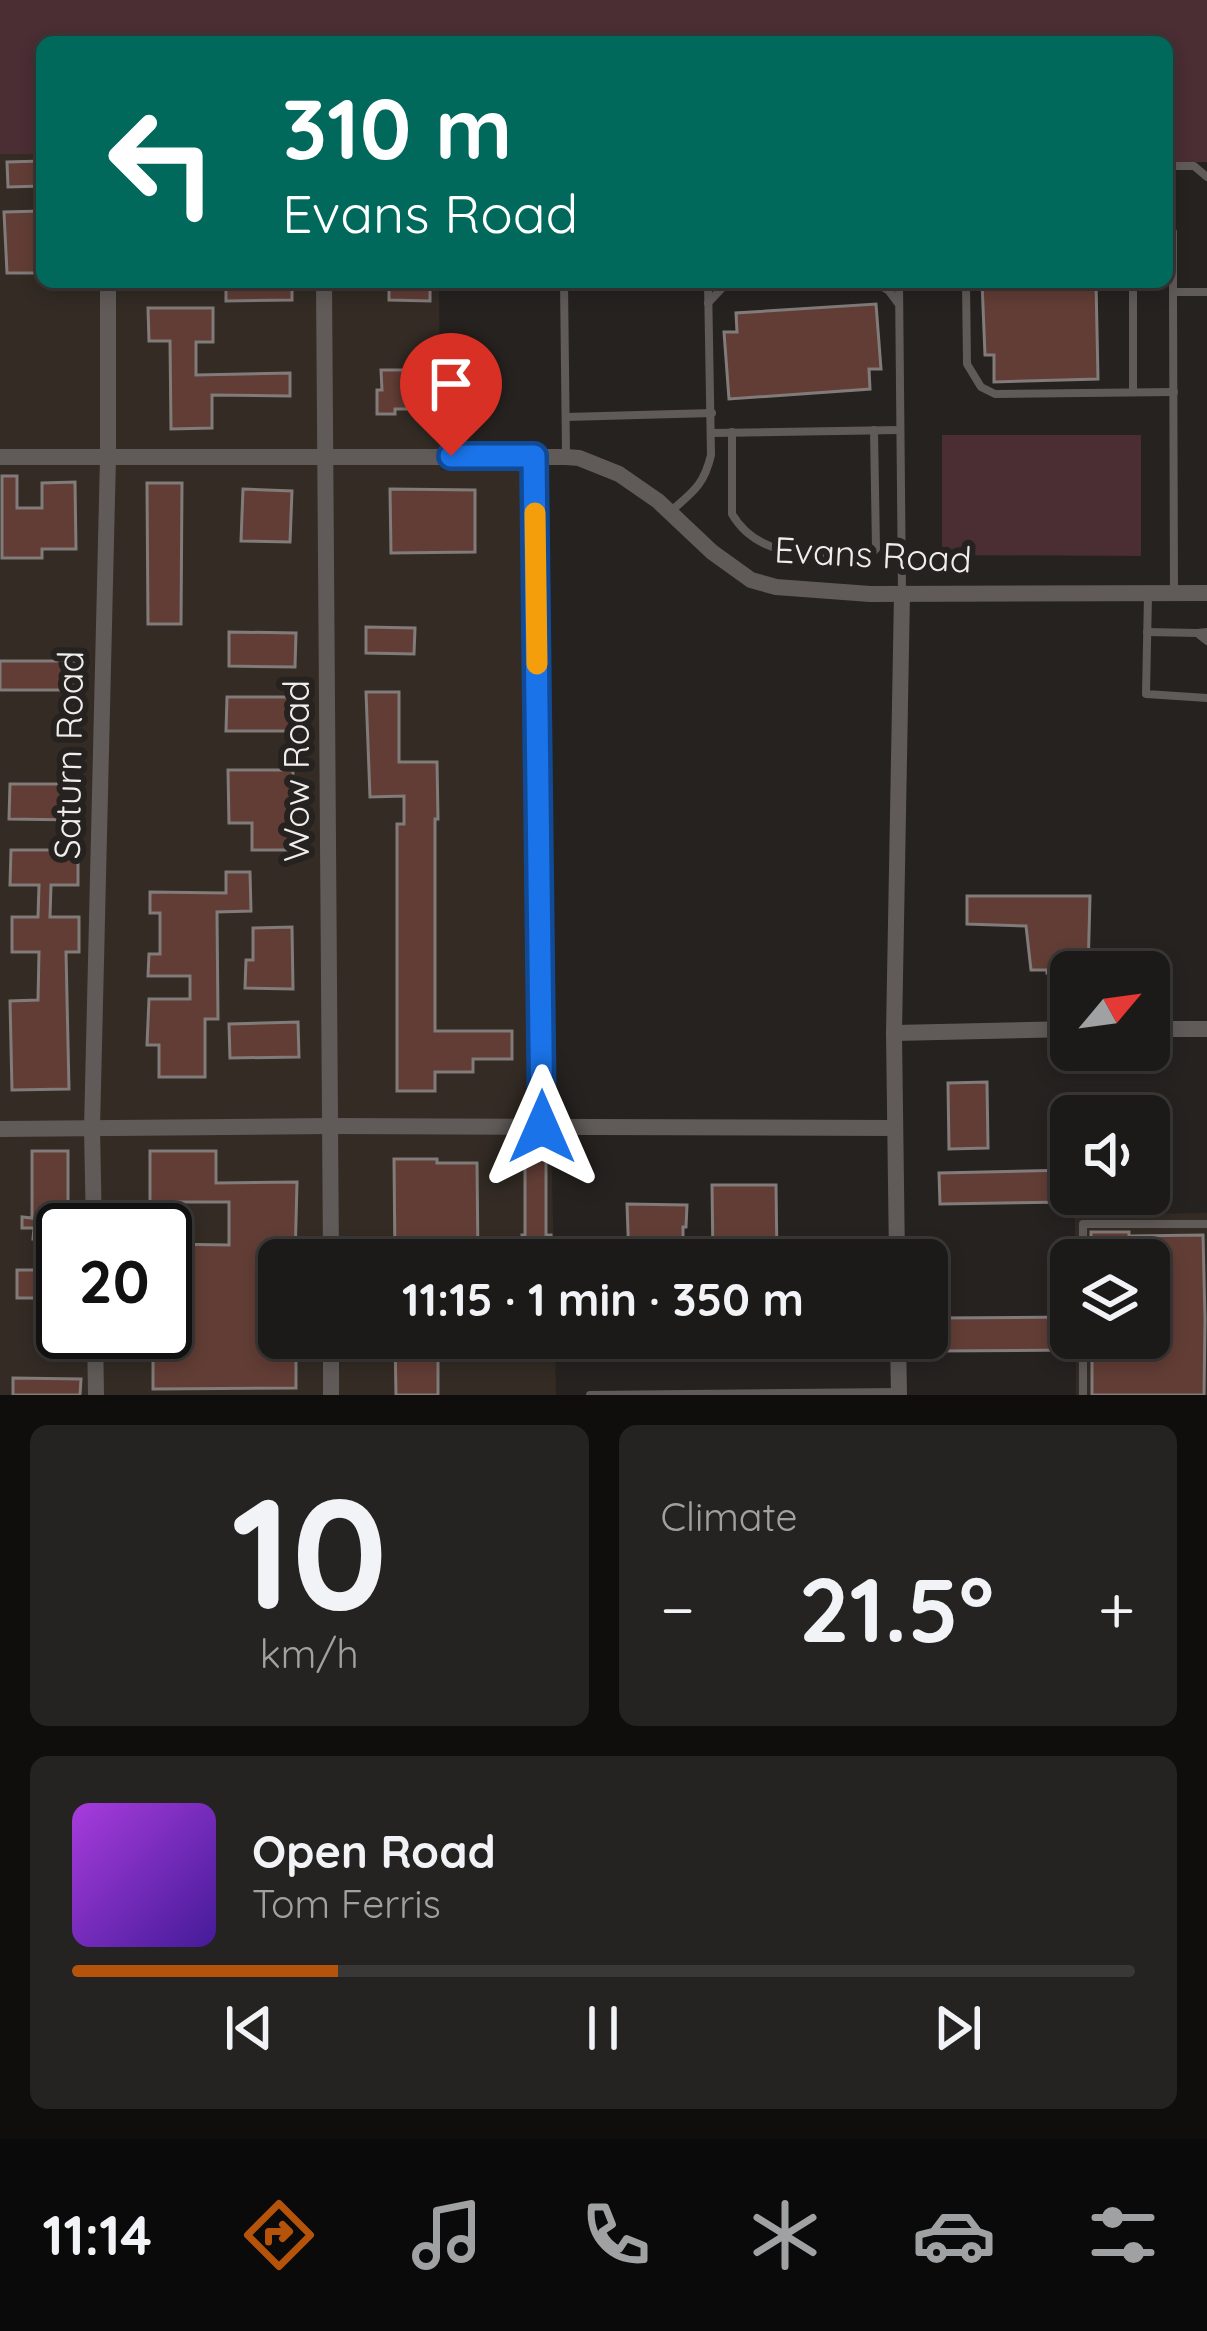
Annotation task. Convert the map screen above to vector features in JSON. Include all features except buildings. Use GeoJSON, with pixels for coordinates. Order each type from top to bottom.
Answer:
{"type":"FeatureCollection","features":[{"type":"Feature","properties":{"kind":"street","name":"Saturn Road"},"geometry":{"type":"LineString","coordinates":[[93,1203],[108,288]]}},
{"type":"Feature","properties":{"kind":"street","name":"Wow Road"},"geometry":{"type":"LineString","coordinates":[[324,288],[331,1239]]}},
{"type":"Feature","properties":{"kind":"street","name":"Evans Road"},"geometry":{"type":"LineString","coordinates":[[0,457],[579,458],[619,474],[658,500],[712,552],[752,580],[776,587],[902,594],[1207,593]]}},
{"type":"Feature","properties":{"kind":"street"},"geometry":{"type":"LineString","coordinates":[[897,1239],[894,1033],[902,594]]}},
{"type":"Feature","properties":{"kind":"street"},"geometry":{"type":"LineString","coordinates":[[894,1033],[1050,1029]]}},
{"type":"Feature","properties":{"kind":"street"},"geometry":{"type":"LineString","coordinates":[[1170,1029],[1207,1029]]}},
{"type":"Feature","properties":{"kind":"street"},"geometry":{"type":"LineString","coordinates":[[0,1129],[895,1128]]}},
{"type":"Feature","properties":{"kind":"street"},"geometry":{"type":"LineString","coordinates":[[95,1359],[96,1395]]}},
{"type":"Feature","properties":{"kind":"street"},"geometry":{"type":"LineString","coordinates":[[331,1359],[331,1395]]}},
{"type":"Feature","properties":{"kind":"street"},"geometry":{"type":"LineString","coordinates":[[898,1359],[899,1394]]}},
{"type":"Feature","properties":{"kind":"lane"},"geometry":{"type":"LineString","coordinates":[[1173,166],[1194,166],[1207,177]]}},
{"type":"Feature","properties":{"kind":"lane"},"geometry":{"type":"LineString","coordinates":[[1173,232],[1174,593]]}},
{"type":"Feature","properties":{"kind":"lane"},"geometry":{"type":"LineString","coordinates":[[564,288],[566,457]]}},
{"type":"Feature","properties":{"kind":"lane"},"geometry":{"type":"LineString","coordinates":[[670,512],[706,477],[711,455],[708,288]]}},
{"type":"Feature","properties":{"kind":"lane"},"geometry":{"type":"LineString","coordinates":[[708,303],[722,288]]}},
{"type":"Feature","properties":{"kind":"lane"},"geometry":{"type":"LineString","coordinates":[[884,288],[898,305]]}},
{"type":"Feature","properties":{"kind":"lane"},"geometry":{"type":"LineString","coordinates":[[898,288],[902,594]]}},
{"type":"Feature","properties":{"kind":"lane"},"geometry":{"type":"LineString","coordinates":[[966,288],[967,364],[981,387],[995,394],[1174,392]]}},
{"type":"Feature","properties":{"kind":"lane"},"geometry":{"type":"LineString","coordinates":[[1133,288],[1133,392]]}},
{"type":"Feature","properties":{"kind":"lane"},"geometry":{"type":"LineString","coordinates":[[1173,292],[1207,292]]}},
{"type":"Feature","properties":{"kind":"lane"},"geometry":{"type":"LineString","coordinates":[[566,417],[712,413]]}},
{"type":"Feature","properties":{"kind":"lane"},"geometry":{"type":"LineString","coordinates":[[732,432],[732,514],[737,523],[754,538],[794,554],[868,555],[877,549],[874,430]]}},
{"type":"Feature","properties":{"kind":"lane"},"geometry":{"type":"LineString","coordinates":[[711,433],[899,430]]}},
{"type":"Feature","properties":{"kind":"lane"},"geometry":{"type":"LineString","coordinates":[[534,456],[542,1127]]}},
{"type":"Feature","properties":{"kind":"lane"},"geometry":{"type":"LineString","coordinates":[[1148,594],[1147,694],[1207,698]]}},
{"type":"Feature","properties":{"kind":"lane"},"geometry":{"type":"LineString","coordinates":[[1148,632],[1204,635]]}},
{"type":"Feature","properties":{"kind":"lane"},"geometry":{"type":"LineString","coordinates":[[1083,1239],[1083,1224],[1207,1223]]}},
{"type":"Feature","properties":{"kind":"lane"},"geometry":{"type":"LineString","coordinates":[[1083,1359],[1083,1395]]}},
{"type":"Feature","properties":{"kind":"lane"},"geometry":{"type":"LineString","coordinates":[[590,1395],[899,1394]]}},
{"type":"Feature","properties":{"kind":"shaded area"},"geometry":{"type":"Polygon","coordinates":[[[0,0],[1207,0],[1207,162],[1173,162],[1173,36],[36,36],[36,154],[0,154],[0,0]]]}},
{"type":"Feature","properties":{"kind":"shaded area"},"geometry":{"type":"Polygon","coordinates":[[[0,154],[36,154],[36,288],[439,288],[441,470],[526,470],[529,1136],[551,1138],[553,1239],[258,1239],[258,1359],[555,1359],[556,1395],[0,1395],[0,154]]]}},
{"type":"Feature","properties":{"kind":"shaded area"},"geometry":{"type":"Polygon","coordinates":[[[942,435],[1141,435],[1141,556],[942,555],[942,435]]]}},
{"type":"Feature","properties":{"kind":"shaded area"},"geometry":{"type":"Polygon","coordinates":[[[1207,1213],[1207,1395],[1076,1395],[1076,1359],[1170,1359],[1170,1239],[1075,1239],[1075,1215],[1207,1213]]]}},
{"type":"Feature","properties":{"kind":"slow traffic"},"geometry":{"type":"LineString","coordinates":[[535,513],[537,664]]}},
{"type":"Feature","properties":{"kind":"route"},"geometry":{"type":"LineString","coordinates":[[451,456],[534,456],[542,1127]]}}]}
